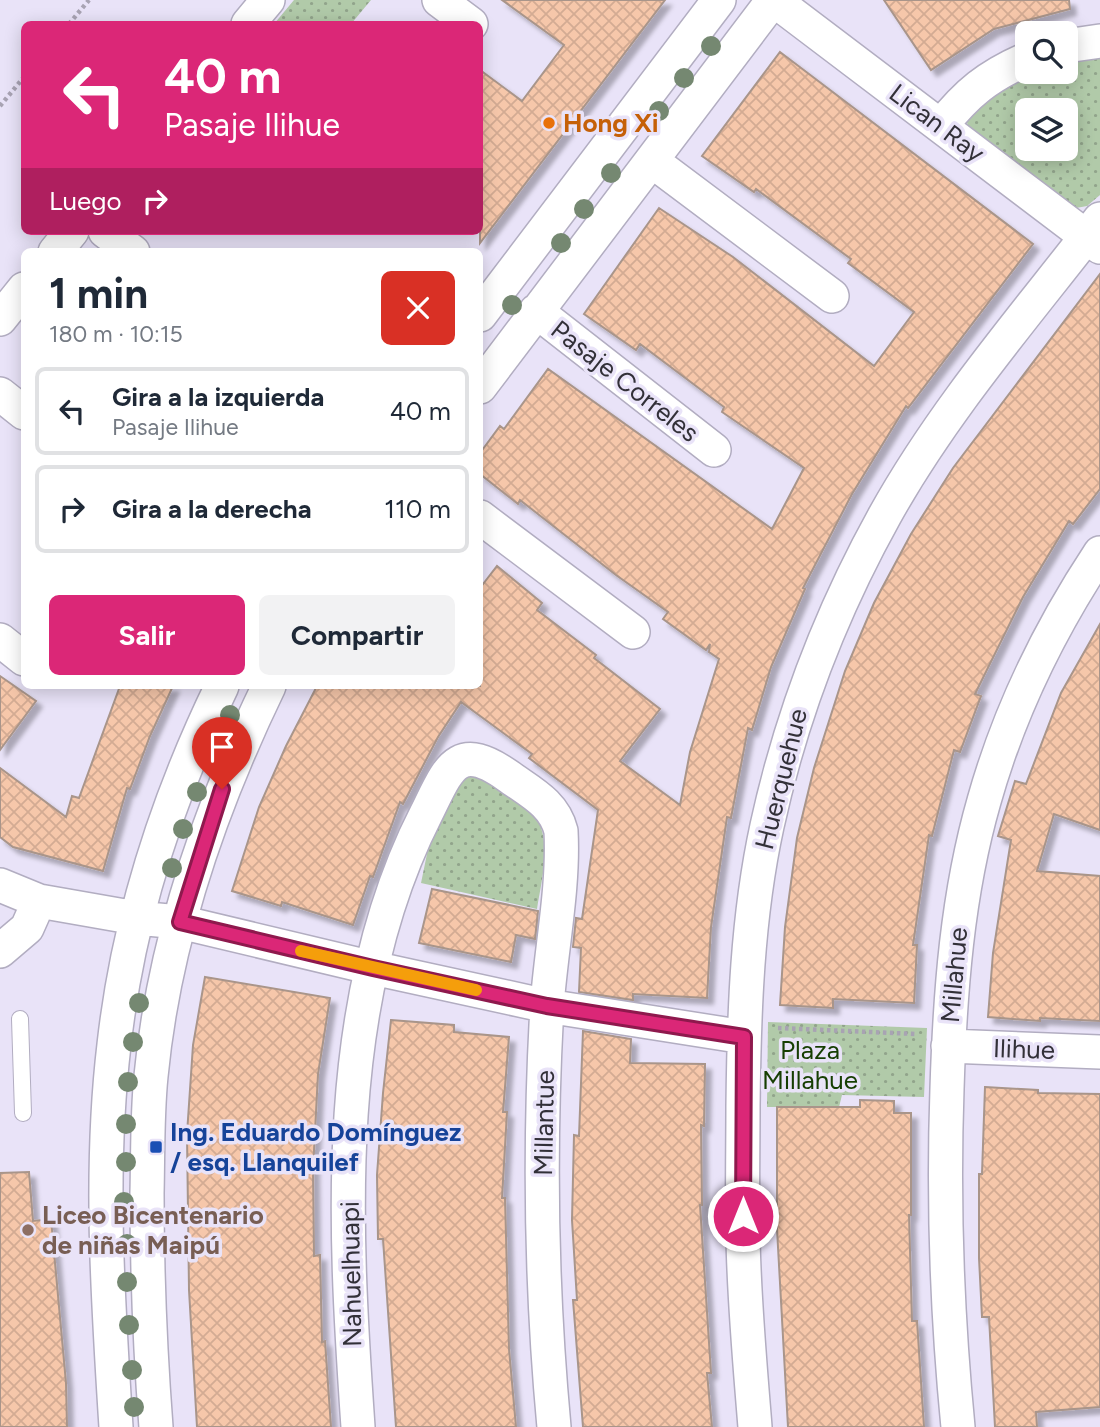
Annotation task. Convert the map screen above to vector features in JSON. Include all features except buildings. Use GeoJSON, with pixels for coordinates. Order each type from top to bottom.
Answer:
{"type":"FeatureCollection","features":[{"type":"Feature","properties":{"kind":"street"},"geometry":{"type":"LineString","coordinates":[[250,21],[268,0]]}},
{"type":"Feature","properties":{"kind":"street"},"geometry":{"type":"LineString","coordinates":[[439,0],[466,21]]}},
{"type":"Feature","properties":{"kind":"street"},"geometry":{"type":"LineString","coordinates":[[483,311],[719,0]]}},
{"type":"Feature","properties":{"kind":"street"},"geometry":{"type":"LineString","coordinates":[[483,383],[774,0]]}},
{"type":"Feature","properties":{"kind":"street","name":"Lican Ray"},"geometry":{"type":"LineString","coordinates":[[774,0],[941,126],[1095,234]]}},
{"type":"Feature","properties":{"kind":"street"},"geometry":{"type":"LineString","coordinates":[[1078,44],[1100,41]]}},
{"type":"Feature","properties":{"kind":"street"},"geometry":{"type":"LineString","coordinates":[[941,126],[957,105],[979,85],[1015,66]]}},
{"type":"Feature","properties":{"kind":"street"},"geometry":{"type":"LineString","coordinates":[[652,161],[831,296]]}},
{"type":"Feature","properties":{"kind":"street","name":"Huerquehue"},"geometry":{"type":"LineString","coordinates":[[755,1427],[743,1240],[744,1032],[753,913],[767,827],[802,697],[846,588],[886,513],[920,459],[962,398],[1056,273],[1095,234]]}},
{"type":"Feature","properties":{"kind":"street"},"geometry":{"type":"LineString","coordinates":[[110,235],[127,248]]}},
{"type":"Feature","properties":{"kind":"street"},"geometry":{"type":"LineString","coordinates":[[0,319],[21,293]]}},
{"type":"Feature","properties":{"kind":"street","name":"Pasaje Correles"},"geometry":{"type":"LineString","coordinates":[[536,312],[714,450]]}},
{"type":"Feature","properties":{"kind":"street"},"geometry":{"type":"LineString","coordinates":[[0,394],[21,411]]}},
{"type":"Feature","properties":{"kind":"street"},"geometry":{"type":"LineString","coordinates":[[483,519],[633,632]]}},
{"type":"Feature","properties":{"kind":"street","name":"Millahue"},"geometry":{"type":"LineString","coordinates":[[958,1427],[951,1345],[946,1216],[948,1041],[960,915],[984,799],[1019,701],[1043,646],[1100,553]]}},
{"type":"Feature","properties":{"kind":"street"},"geometry":{"type":"LineString","coordinates":[[0,640],[21,657]]}},
{"type":"Feature","properties":{"kind":"street"},"geometry":{"type":"LineString","coordinates":[[116,1427],[110,1324],[107,1124],[114,1044],[136,918],[166,816],[221,689]]}},
{"type":"Feature","properties":{"kind":"street"},"geometry":{"type":"LineString","coordinates":[[156,1427],[148,1267],[148,1121],[154,1051],[180,922],[205,839],[228,773],[268,689]]}},
{"type":"Feature","properties":{"kind":"street","name":"Nahuelhuapi"},"geometry":{"type":"LineString","coordinates":[[358,1427],[350,1288],[350,1158],[358,1048],[386,909],[407,853],[443,779],[452,767],[467,758],[486,762],[549,805],[558,820]]}},
{"type":"Feature","properties":{"kind":"street","name":"Millantue"},"geometry":{"type":"LineString","coordinates":[[554,1427],[544,1276],[542,1152],[547,1006],[562,843],[558,820]]}},
{"type":"Feature","properties":{"kind":"street"},"geometry":{"type":"LineString","coordinates":[[0,885],[39,901],[136,918],[180,922],[547,1006],[744,1032]]}},
{"type":"Feature","properties":{"kind":"street"},"geometry":{"type":"LineString","coordinates":[[0,951],[27,928],[39,901]]}},
{"type":"Feature","properties":{"kind":"street","name":"Ilihue"},"geometry":{"type":"LineString","coordinates":[[948,1041],[1100,1052]]}},
{"type":"Feature","properties":{"kind":"lane"},"geometry":{"type":"LineString","coordinates":[[20,1019],[23,1113]]}},
{"type":"Feature","properties":{"kind":"path"},"geometry":{"type":"LineString","coordinates":[[72,21],[89,0]]}},
{"type":"Feature","properties":{"kind":"path"},"geometry":{"type":"LineString","coordinates":[[0,106],[21,81]]}},
{"type":"Feature","properties":{"kind":"path"},"geometry":{"type":"LineString","coordinates":[[744,1032],[948,1041]]}},
{"type":"Feature","properties":{"kind":"green space"},"geometry":{"type":"Polygon","coordinates":[[[294,0],[371,0],[354,21],[276,21],[294,0]]]}},
{"type":"Feature","properties":{"kind":"green space"},"geometry":{"type":"Polygon","coordinates":[[[1100,50],[1100,195],[1087,206],[1076,208],[981,137],[968,126],[965,116],[1015,81],[1015,84],[1078,84],[1078,53],[1100,50]]]}},
{"type":"Feature","properties":{"kind":"green space"},"geometry":{"type":"Polygon","coordinates":[[[476,771],[526,805],[541,828],[545,854],[537,909],[421,883],[435,815],[452,787],[476,771]]]}},
{"type":"Feature","properties":{"kind":"green space","name":"Plaza Millahue"},"geometry":{"type":"Polygon","coordinates":[[[768,1022],[927,1028],[924,1097],[842,1095],[839,1107],[767,1107],[768,1022]]]}},
{"type":"Feature","properties":{"kind":"slow traffic"},"geometry":{"type":"LineString","coordinates":[[301,951],[476,990]]}},
{"type":"Feature","properties":{"kind":"place","name":"Hong Xi"},"geometry":{"type":"Point","coordinates":[549,123]}},
{"type":"Feature","properties":{"kind":"place","name":"Ing. Eduardo Domínguez / esq. Llanquilef"},"geometry":{"type":"Point","coordinates":[156,1147]}},
{"type":"Feature","properties":{"kind":"place","name":"Liceo Bicentenario de niñas Maipú"},"geometry":{"type":"Point","coordinates":[28,1230]}},
{"type":"Feature","properties":{"kind":"route"},"geometry":{"type":"LineString","coordinates":[[222,789],[180,922],[547,1006],[744,1037],[743,1216]]}}]}
